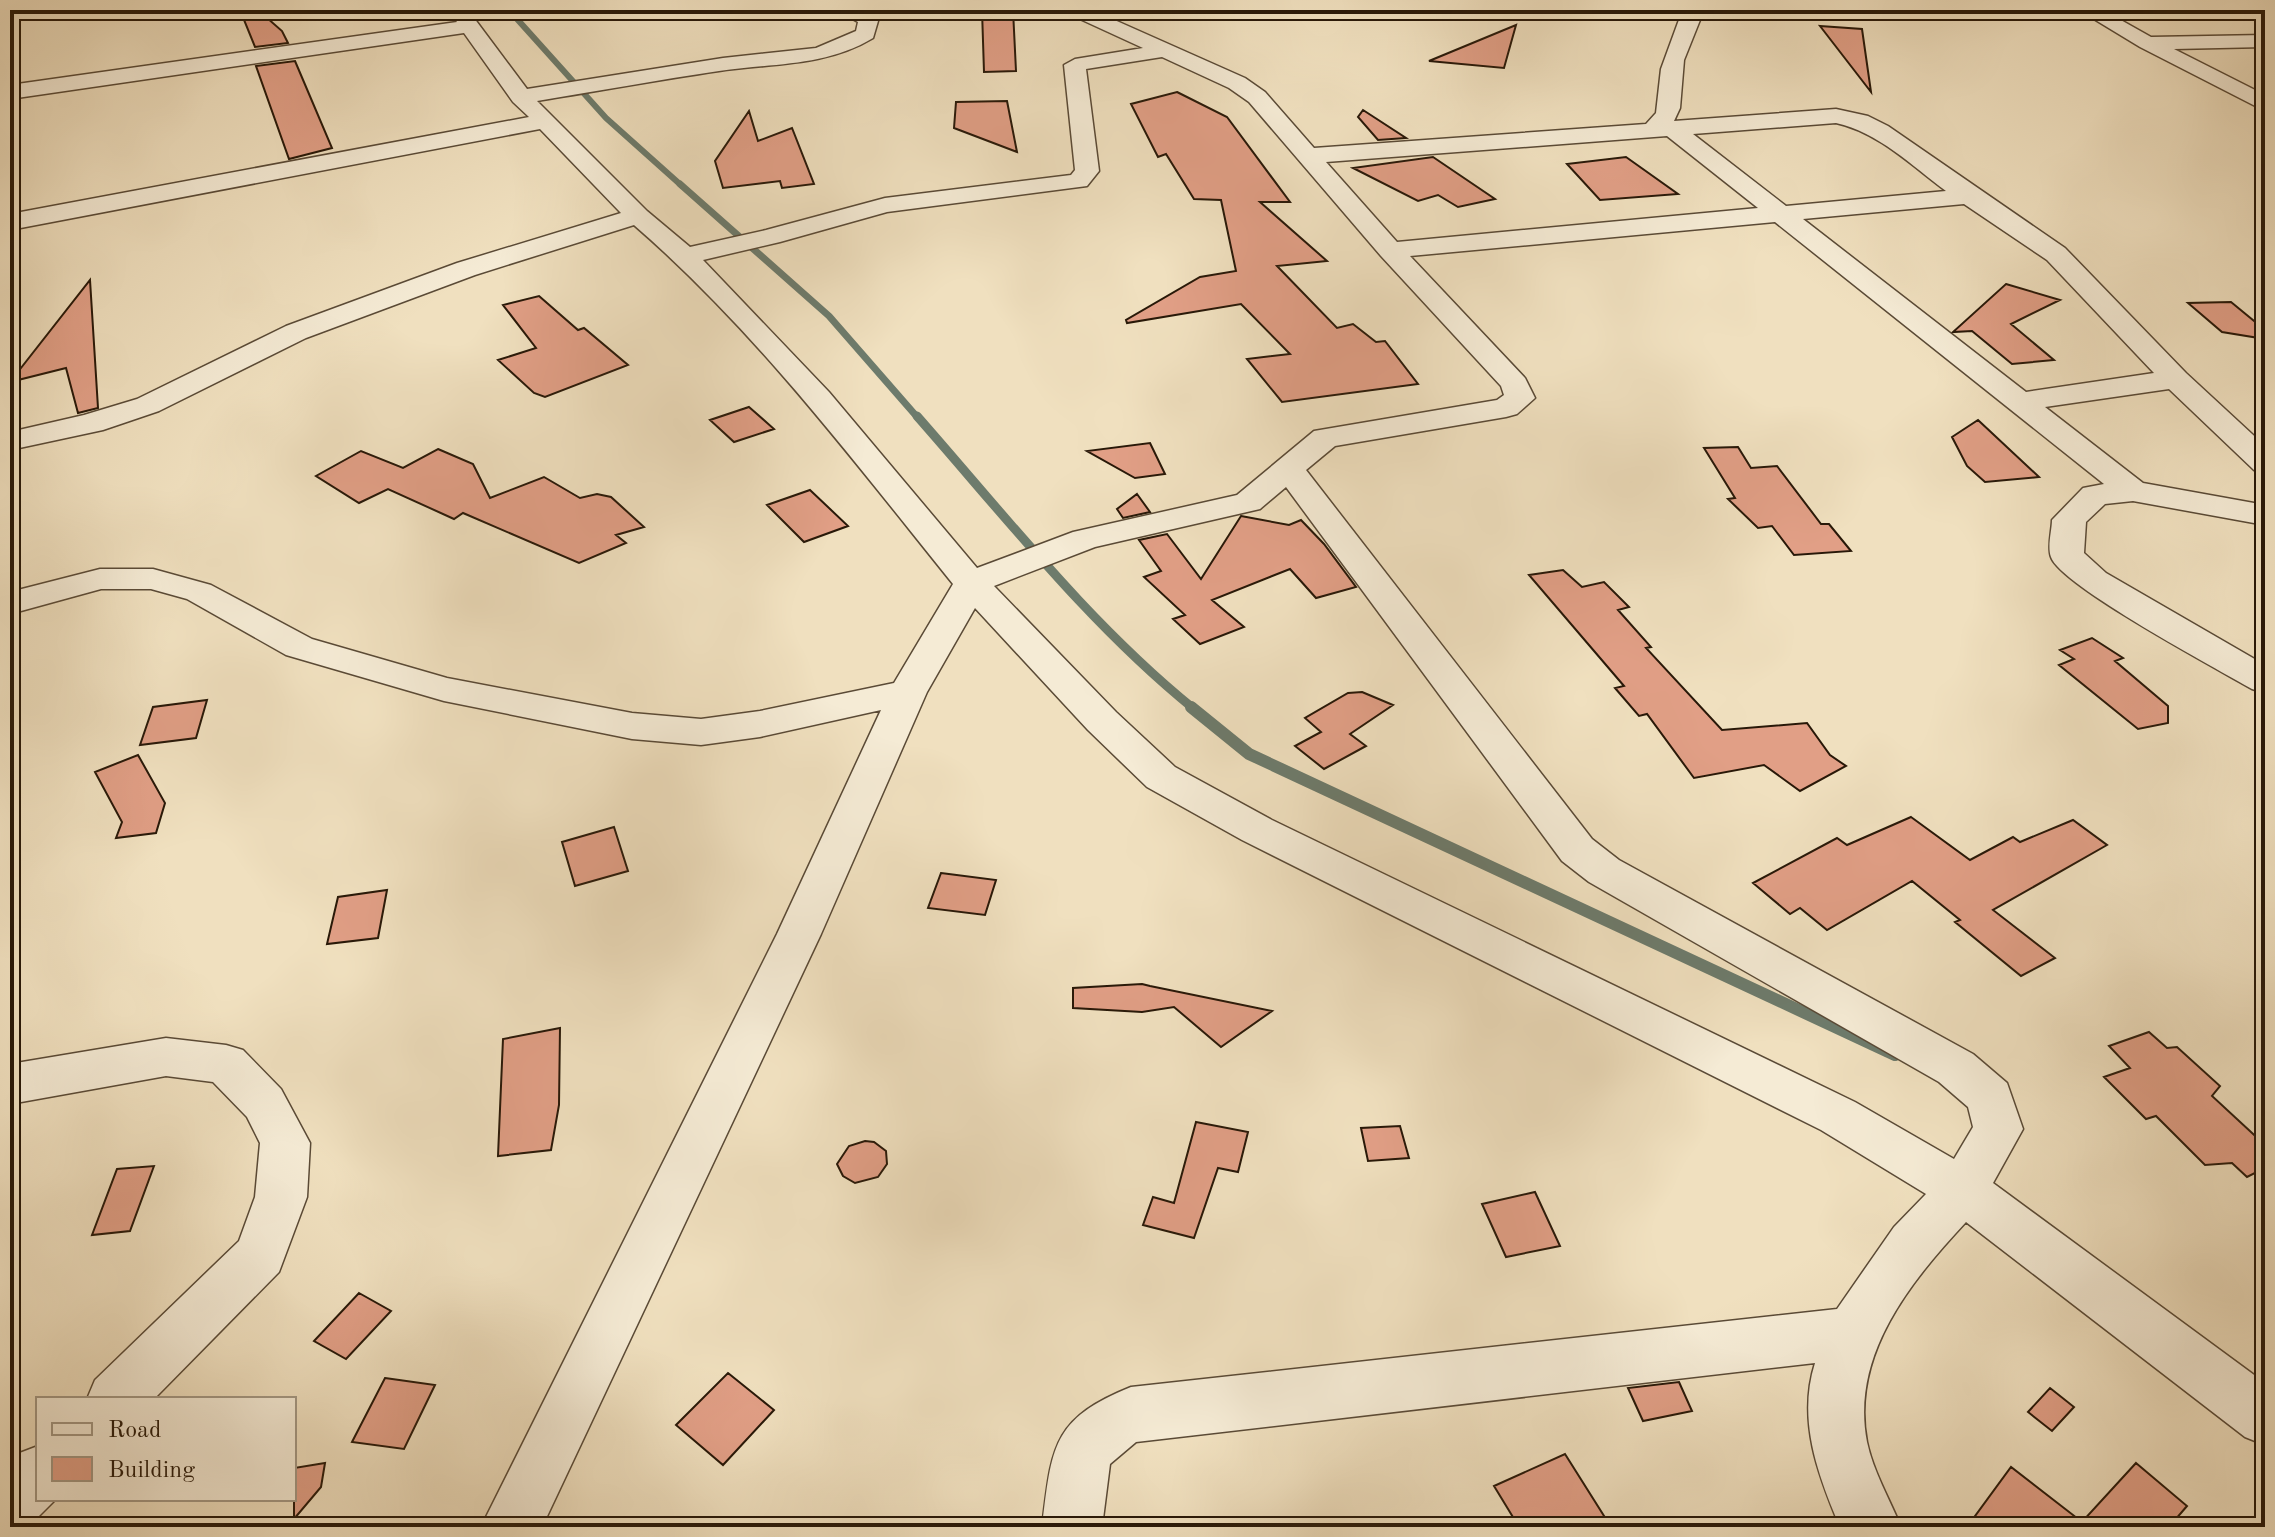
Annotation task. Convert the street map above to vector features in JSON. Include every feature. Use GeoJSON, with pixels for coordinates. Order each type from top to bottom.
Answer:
{"type":"FeatureCollection","features":[{"type":"Feature","properties":{"kind":"street"},"geometry":{"type":"LineString","coordinates":[[521,97],[850,46],[866,34],[868,21],[860,14],[846,10]]}},
{"type":"Feature","properties":{"kind":"street"},"geometry":{"type":"LineString","coordinates":[[511,1527],[799,934],[908,692],[971,583],[1085,539],[1248,502],[1325,438],[1506,408],[1520,398],[1515,384],[1390,250],[1257,97],[1246,89],[1076,10]]}},
{"type":"Feature","properties":{"kind":"street"},"geometry":{"type":"LineString","coordinates":[[2089,10],[2265,104]]}},
{"type":"Feature","properties":{"kind":"street"},"geometry":{"type":"LineString","coordinates":[[1686,14],[1669,79],[1671,121],[1778,213],[2133,491]]}},
{"type":"Feature","properties":{"kind":"street"},"geometry":{"type":"LineString","coordinates":[[10,92],[463,18],[521,97],[638,216],[685,256],[818,398],[971,583],[1121,740],[1161,777],[1183,792],[1810,1102],[1963,1190],[2265,1417]]}},
{"type":"Feature","properties":{"kind":"street"},"geometry":{"type":"LineString","coordinates":[[2147,43],[2265,41]]}},
{"type":"Feature","properties":{"kind":"street"},"geometry":{"type":"LineString","coordinates":[[685,256],[771,237],[885,205],[1078,181],[1087,171],[1075,65],[1161,51]]}},
{"type":"Feature","properties":{"kind":"street"},"geometry":{"type":"LineString","coordinates":[[1307,156],[1649,132],[1671,121],[1720,126],[1836,116],[1860,121],[1880,131],[2056,254],[2176,379],[2265,463]]}},
{"type":"Feature","properties":{"kind":"street"},"geometry":{"type":"LineString","coordinates":[[10,222],[546,121]]}},
{"type":"Feature","properties":{"kind":"street"},"geometry":{"type":"LineString","coordinates":[[1390,250],[1969,196]]}},
{"type":"Feature","properties":{"kind":"street"},"geometry":{"type":"LineString","coordinates":[[10,441],[92,423],[148,405],[296,332],[466,269],[638,216]]}},
{"type":"Feature","properties":{"kind":"street"},"geometry":{"type":"LineString","coordinates":[[2017,402],[2176,379]]}},
{"type":"Feature","properties":{"kind":"street"},"geometry":{"type":"LineString","coordinates":[[1289,469],[1577,850],[1604,871],[1956,1068],[1990,1097],[1998,1129],[1963,1190],[1913,1243],[1852,1333],[1838,1379],[1838,1441],[1871,1527]]}},
{"type":"Feature","properties":{"kind":"street"},"geometry":{"type":"LineString","coordinates":[[2265,515],[2133,491],[2095,495],[2069,520],[2067,556],[2094,580],[2265,681]]}},
{"type":"Feature","properties":{"kind":"street"},"geometry":{"type":"LineString","coordinates":[[10,603],[100,579],[153,579],[199,592],[299,647],[444,689],[632,726],[701,732],[760,724],[908,692]]}},
{"type":"Feature","properties":{"kind":"street"},"geometry":{"type":"LineString","coordinates":[[10,1084],[166,1057],[226,1064],[264,1103],[285,1143],[281,1197],[260,1255],[117,1397]]}},
{"type":"Feature","properties":{"kind":"street"},"geometry":{"type":"LineString","coordinates":[[1072,1527],[1086,1447],[1107,1424],[1131,1415],[1852,1333]]}},
{"type":"Feature","properties":{"kind":"street"},"geometry":{"type":"LineString","coordinates":[[1838,1441],[1893,1527]]}},
{"type":"Feature","properties":{"kind":"street"},"geometry":{"type":"LineString","coordinates":[[10,1503],[36,1477]]}},
{"type":"Feature","properties":{"kind":"building"},"geometry":{"type":"Polygon","coordinates":[[[240,10],[258,10],[282,31],[288,43],[255,47],[240,10]]]}},
{"type":"Feature","properties":{"kind":"building"},"geometry":{"type":"Polygon","coordinates":[[[982,10],[1013,10],[1016,71],[984,72],[982,10]]]}},
{"type":"Feature","properties":{"kind":"building"},"geometry":{"type":"Polygon","coordinates":[[[1516,25],[1504,68],[1429,61],[1516,25]]]}},
{"type":"Feature","properties":{"kind":"building"},"geometry":{"type":"Polygon","coordinates":[[[1820,26],[1862,29],[1871,92],[1820,26]]]}},
{"type":"Feature","properties":{"kind":"building"},"geometry":{"type":"Polygon","coordinates":[[[295,61],[332,148],[289,159],[256,66],[295,61]]]}},
{"type":"Feature","properties":{"kind":"building"},"geometry":{"type":"Polygon","coordinates":[[[1177,92],[1227,117],[1290,202],[1260,202],[1327,261],[1277,266],[1337,328],[1353,324],[1376,342],[1385,341],[1418,384],[1282,402],[1247,359],[1290,354],[1241,304],[1127,323],[1126,320],[1200,277],[1236,271],[1221,200],[1194,199],[1166,154],[1158,157],[1131,104],[1177,92]]]}},
{"type":"Feature","properties":{"kind":"building"},"geometry":{"type":"Polygon","coordinates":[[[1007,101],[1017,152],[954,128],[956,102],[1007,101]]]}},
{"type":"Feature","properties":{"kind":"building"},"geometry":{"type":"Polygon","coordinates":[[[1363,110],[1406,138],[1378,140],[1358,117],[1363,110]]]}},
{"type":"Feature","properties":{"kind":"building"},"geometry":{"type":"Polygon","coordinates":[[[749,111],[758,141],[792,128],[814,184],[782,188],[780,181],[723,188],[715,161],[749,111]]]}},
{"type":"Feature","properties":{"kind":"building"},"geometry":{"type":"Polygon","coordinates":[[[1433,157],[1495,199],[1458,207],[1438,195],[1418,201],[1353,168],[1433,157]]]}},
{"type":"Feature","properties":{"kind":"building"},"geometry":{"type":"Polygon","coordinates":[[[1626,157],[1678,194],[1600,200],[1567,164],[1626,157]]]}},
{"type":"Feature","properties":{"kind":"building"},"geometry":{"type":"Polygon","coordinates":[[[90,280],[98,408],[78,413],[66,368],[10,382],[90,280]]]}},
{"type":"Feature","properties":{"kind":"building"},"geometry":{"type":"Polygon","coordinates":[[[2006,284],[2060,300],[2011,324],[2054,360],[2012,364],[1972,331],[1953,332],[2006,284]]]}},
{"type":"Feature","properties":{"kind":"building"},"geometry":{"type":"Polygon","coordinates":[[[539,296],[578,330],[584,328],[628,365],[545,397],[534,393],[498,360],[536,348],[503,305],[539,296]]]}},
{"type":"Feature","properties":{"kind":"building"},"geometry":{"type":"Polygon","coordinates":[[[2231,302],[2265,330],[2265,339],[2222,332],[2188,303],[2231,302]]]}},
{"type":"Feature","properties":{"kind":"building"},"geometry":{"type":"Polygon","coordinates":[[[749,407],[774,429],[734,442],[710,420],[749,407]]]}},
{"type":"Feature","properties":{"kind":"building"},"geometry":{"type":"Polygon","coordinates":[[[1978,420],[2039,477],[1985,482],[1967,466],[1952,437],[1978,420]]]}},
{"type":"Feature","properties":{"kind":"building"},"geometry":{"type":"Polygon","coordinates":[[[1150,443],[1165,474],[1135,478],[1087,451],[1150,443]]]}},
{"type":"Feature","properties":{"kind":"building"},"geometry":{"type":"Polygon","coordinates":[[[1738,447],[1751,468],[1777,466],[1821,524],[1829,524],[1851,551],[1794,555],[1772,526],[1758,528],[1728,499],[1735,498],[1704,448],[1738,447]]]}},
{"type":"Feature","properties":{"kind":"building"},"geometry":{"type":"Polygon","coordinates":[[[438,449],[473,464],[490,498],[544,477],[580,498],[597,494],[611,497],[644,527],[616,535],[626,543],[579,563],[463,513],[454,519],[388,489],[359,503],[316,476],[361,451],[403,468],[438,449]]]}},
{"type":"Feature","properties":{"kind":"building"},"geometry":{"type":"Polygon","coordinates":[[[810,490],[848,526],[804,542],[767,505],[810,490]]]}},
{"type":"Feature","properties":{"kind":"building"},"geometry":{"type":"Polygon","coordinates":[[[1137,494],[1150,512],[1123,518],[1117,509],[1137,494]]]}},
{"type":"Feature","properties":{"kind":"building"},"geometry":{"type":"Polygon","coordinates":[[[1241,516],[1289,525],[1301,520],[1324,544],[1356,587],[1316,598],[1290,569],[1212,600],[1244,627],[1200,644],[1173,619],[1185,615],[1144,577],[1161,571],[1139,540],[1167,534],[1201,579],[1241,516]]]}},
{"type":"Feature","properties":{"kind":"building"},"geometry":{"type":"Polygon","coordinates":[[[1563,570],[1582,587],[1604,582],[1629,607],[1618,610],[1651,647],[1646,648],[1722,730],[1807,723],[1830,755],[1846,766],[1800,791],[1764,765],[1694,778],[1647,714],[1639,716],[1615,688],[1624,686],[1529,575],[1563,570]]]}},
{"type":"Feature","properties":{"kind":"building"},"geometry":{"type":"Polygon","coordinates":[[[2092,638],[2123,658],[2115,661],[2168,706],[2168,723],[2138,729],[2059,665],[2074,659],[2060,650],[2092,638]]]}},
{"type":"Feature","properties":{"kind":"building"},"geometry":{"type":"Polygon","coordinates":[[[1362,692],[1393,705],[1350,734],[1366,746],[1324,769],[1295,746],[1321,732],[1305,718],[1348,693],[1362,692]]]}},
{"type":"Feature","properties":{"kind":"building"},"geometry":{"type":"Polygon","coordinates":[[[207,700],[196,738],[140,745],[153,707],[207,700]]]}},
{"type":"Feature","properties":{"kind":"building"},"geometry":{"type":"Polygon","coordinates":[[[138,755],[165,803],[156,833],[116,838],[122,822],[95,772],[138,755]]]}},
{"type":"Feature","properties":{"kind":"building"},"geometry":{"type":"Polygon","coordinates":[[[1911,817],[1970,860],[2013,837],[2020,842],[2073,820],[2107,845],[1993,910],[2055,958],[2021,976],[1955,922],[1960,920],[1912,881],[1827,930],[1800,908],[1790,914],[1753,883],[1837,838],[1847,845],[1911,817]]]}},
{"type":"Feature","properties":{"kind":"building"},"geometry":{"type":"Polygon","coordinates":[[[614,827],[628,871],[575,886],[562,842],[614,827]]]}},
{"type":"Feature","properties":{"kind":"building"},"geometry":{"type":"Polygon","coordinates":[[[941,873],[996,880],[985,915],[928,908],[941,873]]]}},
{"type":"Feature","properties":{"kind":"building"},"geometry":{"type":"Polygon","coordinates":[[[387,890],[378,938],[327,944],[338,897],[387,890]]]}},
{"type":"Feature","properties":{"kind":"building"},"geometry":{"type":"Polygon","coordinates":[[[1142,984],[1272,1011],[1221,1047],[1174,1007],[1142,1012],[1073,1008],[1073,988],[1142,984]]]}},
{"type":"Feature","properties":{"kind":"building"},"geometry":{"type":"Polygon","coordinates":[[[560,1028],[559,1105],[551,1150],[498,1156],[503,1039],[560,1028]]]}},
{"type":"Feature","properties":{"kind":"building"},"geometry":{"type":"Polygon","coordinates":[[[2149,1032],[2167,1048],[2177,1047],[2220,1086],[2212,1096],[2265,1145],[2265,1168],[2247,1177],[2232,1163],[2205,1165],[2156,1116],[2146,1119],[2104,1077],[2130,1068],[2109,1046],[2149,1032]]]}},
{"type":"Feature","properties":{"kind":"building"},"geometry":{"type":"Polygon","coordinates":[[[1196,1122],[1248,1132],[1238,1172],[1218,1168],[1194,1238],[1143,1225],[1153,1197],[1174,1203],[1196,1122]]]}},
{"type":"Feature","properties":{"kind":"building"},"geometry":{"type":"Polygon","coordinates":[[[1400,1126],[1409,1158],[1368,1161],[1361,1128],[1400,1126]]]}},
{"type":"Feature","properties":{"kind":"building"},"geometry":{"type":"Polygon","coordinates":[[[865,1141],[874,1142],[886,1151],[887,1164],[878,1177],[855,1183],[843,1176],[837,1164],[849,1146],[865,1141]]]}},
{"type":"Feature","properties":{"kind":"building"},"geometry":{"type":"Polygon","coordinates":[[[154,1166],[130,1231],[92,1235],[117,1169],[154,1166]]]}},
{"type":"Feature","properties":{"kind":"building"},"geometry":{"type":"Polygon","coordinates":[[[1535,1192],[1560,1246],[1506,1257],[1482,1204],[1535,1192]]]}},
{"type":"Feature","properties":{"kind":"building"},"geometry":{"type":"Polygon","coordinates":[[[359,1293],[391,1311],[346,1359],[314,1341],[359,1293]]]}},
{"type":"Feature","properties":{"kind":"building"},"geometry":{"type":"Polygon","coordinates":[[[728,1373],[774,1410],[723,1465],[676,1425],[728,1373]]]}},
{"type":"Feature","properties":{"kind":"building"},"geometry":{"type":"Polygon","coordinates":[[[385,1378],[435,1385],[404,1449],[352,1442],[385,1378]]]}},
{"type":"Feature","properties":{"kind":"building"},"geometry":{"type":"Polygon","coordinates":[[[1679,1382],[1692,1411],[1643,1421],[1628,1388],[1679,1382]]]}},
{"type":"Feature","properties":{"kind":"building"},"geometry":{"type":"Polygon","coordinates":[[[2050,1388],[2074,1407],[2052,1431],[2028,1412],[2050,1388]]]}},
{"type":"Feature","properties":{"kind":"building"},"geometry":{"type":"Polygon","coordinates":[[[1565,1454],[1611,1527],[1519,1527],[1494,1486],[1565,1454]]]}},
{"type":"Feature","properties":{"kind":"building"},"geometry":{"type":"Polygon","coordinates":[[[325,1463],[321,1487],[294,1519],[296,1501],[296,1468],[325,1463]]]}},
{"type":"Feature","properties":{"kind":"building"},"geometry":{"type":"Polygon","coordinates":[[[2136,1463],[2187,1506],[2169,1527],[1967,1527],[2011,1467],[2082,1522],[2136,1463]]]}},
{"type":"Feature","properties":{"kind":"waterway"},"geometry":{"type":"LineString","coordinates":[[509,10],[606,118],[682,186]]}},
{"type":"Feature","properties":{"kind":"waterway"},"geometry":{"type":"LineString","coordinates":[[680,184],[829,316],[918,418]]}},
{"type":"Feature","properties":{"kind":"waterway"},"geometry":{"type":"LineString","coordinates":[[917,416],[1084,606],[1194,709]]}},
{"type":"Feature","properties":{"kind":"waterway"},"geometry":{"type":"LineString","coordinates":[[1191,707],[1249,754],[1895,1055]]}}]}
